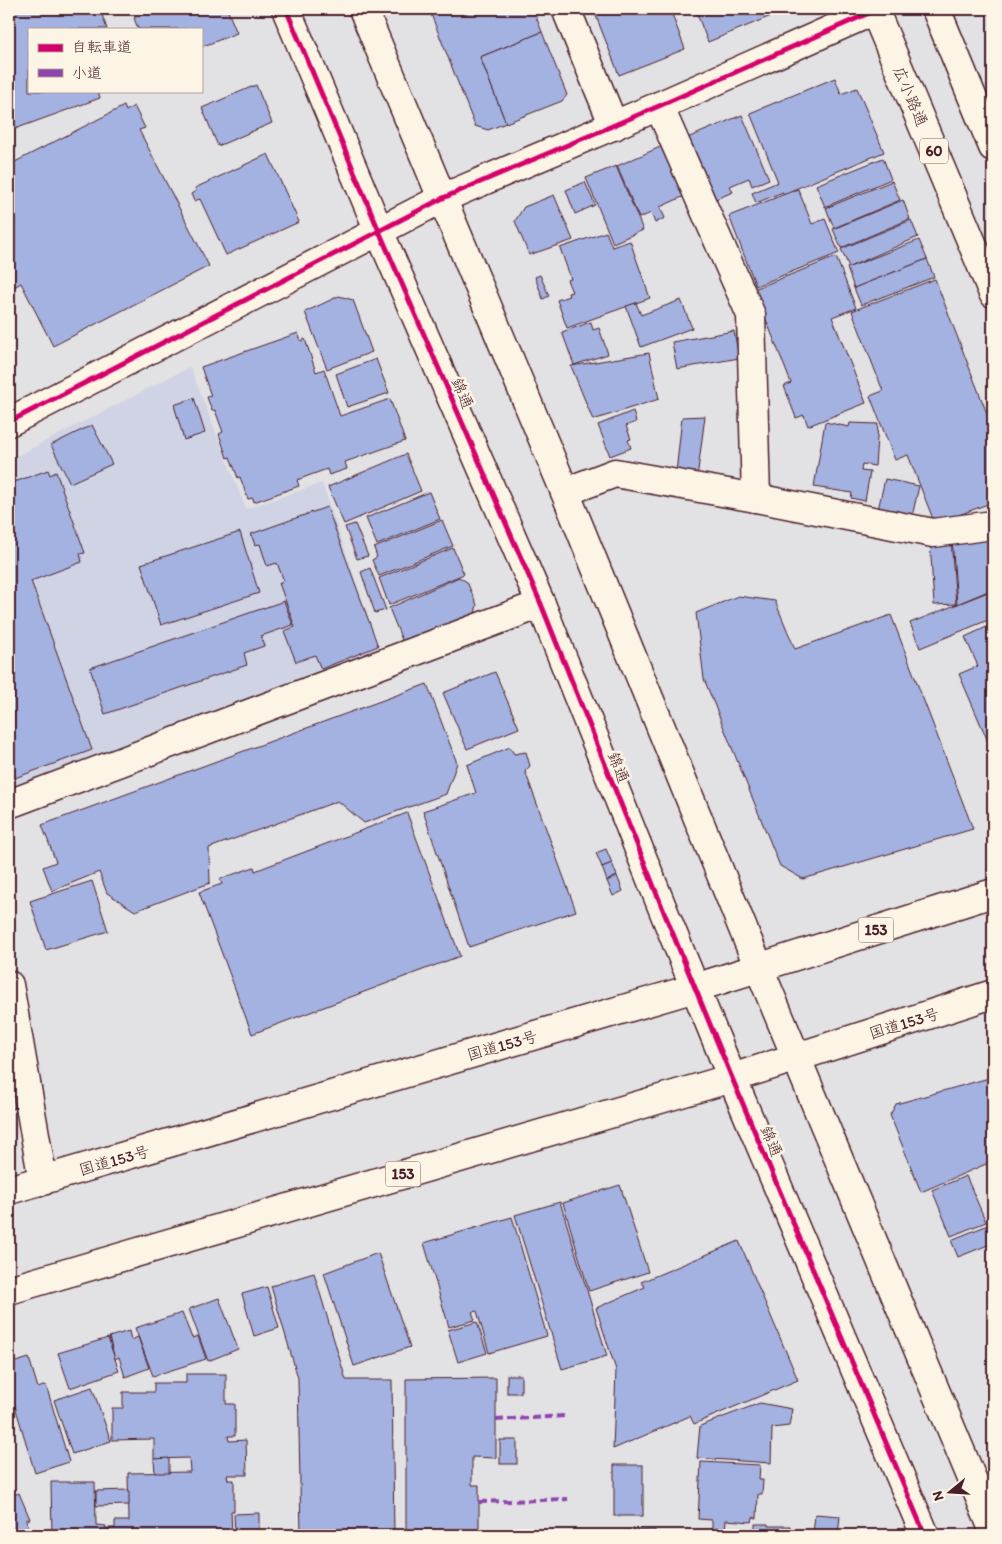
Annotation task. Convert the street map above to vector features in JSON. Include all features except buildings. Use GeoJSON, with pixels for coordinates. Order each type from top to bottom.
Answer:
{"type":"FeatureCollection","features":[{"type":"Feature","properties":{"kind":"main road","name":"錦通"},"geometry":{"type":"LineString","coordinates":[[286,9],[379,230],[541,604],[732,1078],[925,1535]]}},
{"type":"Feature","properties":{"kind":"main road"},"geometry":{"type":"LineString","coordinates":[[363,9],[565,492],[758,968],[797,1056],[993,1529]]}},
{"type":"Feature","properties":{"kind":"main road"},"geometry":{"type":"LineString","coordinates":[[566,9],[614,126]]}},
{"type":"Feature","properties":{"kind":"main road"},"geometry":{"type":"LineString","coordinates":[[936,9],[993,147]]}},
{"type":"Feature","properties":{"kind":"main road"},"geometry":{"type":"LineString","coordinates":[[9,422],[443,198],[614,126],[876,10]]}},
{"type":"Feature","properties":{"kind":"main road","name":"広小路通"},"geometry":{"type":"LineString","coordinates":[[876,10],[993,293]]}},
{"type":"Feature","properties":{"kind":"main road"},"geometry":{"type":"LineString","coordinates":[[659,106],[751,315],[756,498]]}},
{"type":"Feature","properties":{"kind":"main road"},"geometry":{"type":"LineString","coordinates":[[565,492],[615,473],[756,498],[933,533],[993,525]]}},
{"type":"Feature","properties":{"kind":"main road"},"geometry":{"type":"LineString","coordinates":[[9,804],[541,604]]}},
{"type":"Feature","properties":{"kind":"main road","name":"国道153号"},"geometry":{"type":"LineString","coordinates":[[9,1190],[695,988],[993,893]]}},
{"type":"Feature","properties":{"kind":"main road"},"geometry":{"type":"LineString","coordinates":[[9,985],[43,1181]]}},
{"type":"Feature","properties":{"kind":"main road","name":"国道153号"},"geometry":{"type":"LineString","coordinates":[[9,1290],[732,1078],[993,994]]}},
{"type":"Feature","properties":{"kind":"shaded area"},"geometry":{"type":"Polygon","coordinates":[[[190,367],[246,509],[322,483],[380,652],[9,794],[9,460],[190,367]]]}},
{"type":"Feature","properties":{"kind":"marked path"},"geometry":{"type":"LineString","coordinates":[[496,1420],[565,1416]]}},
{"type":"Feature","properties":{"kind":"marked path"},"geometry":{"type":"LineString","coordinates":[[479,1502],[568,1499]]}},
{"type":"Feature","properties":{"kind":"cycle path"},"geometry":{"type":"LineString","coordinates":[[286,9],[379,231],[541,604],[732,1078],[925,1535]]}},
{"type":"Feature","properties":{"kind":"cycle path"},"geometry":{"type":"LineString","coordinates":[[9,422],[443,198],[659,106],[878,9]]}}]}
